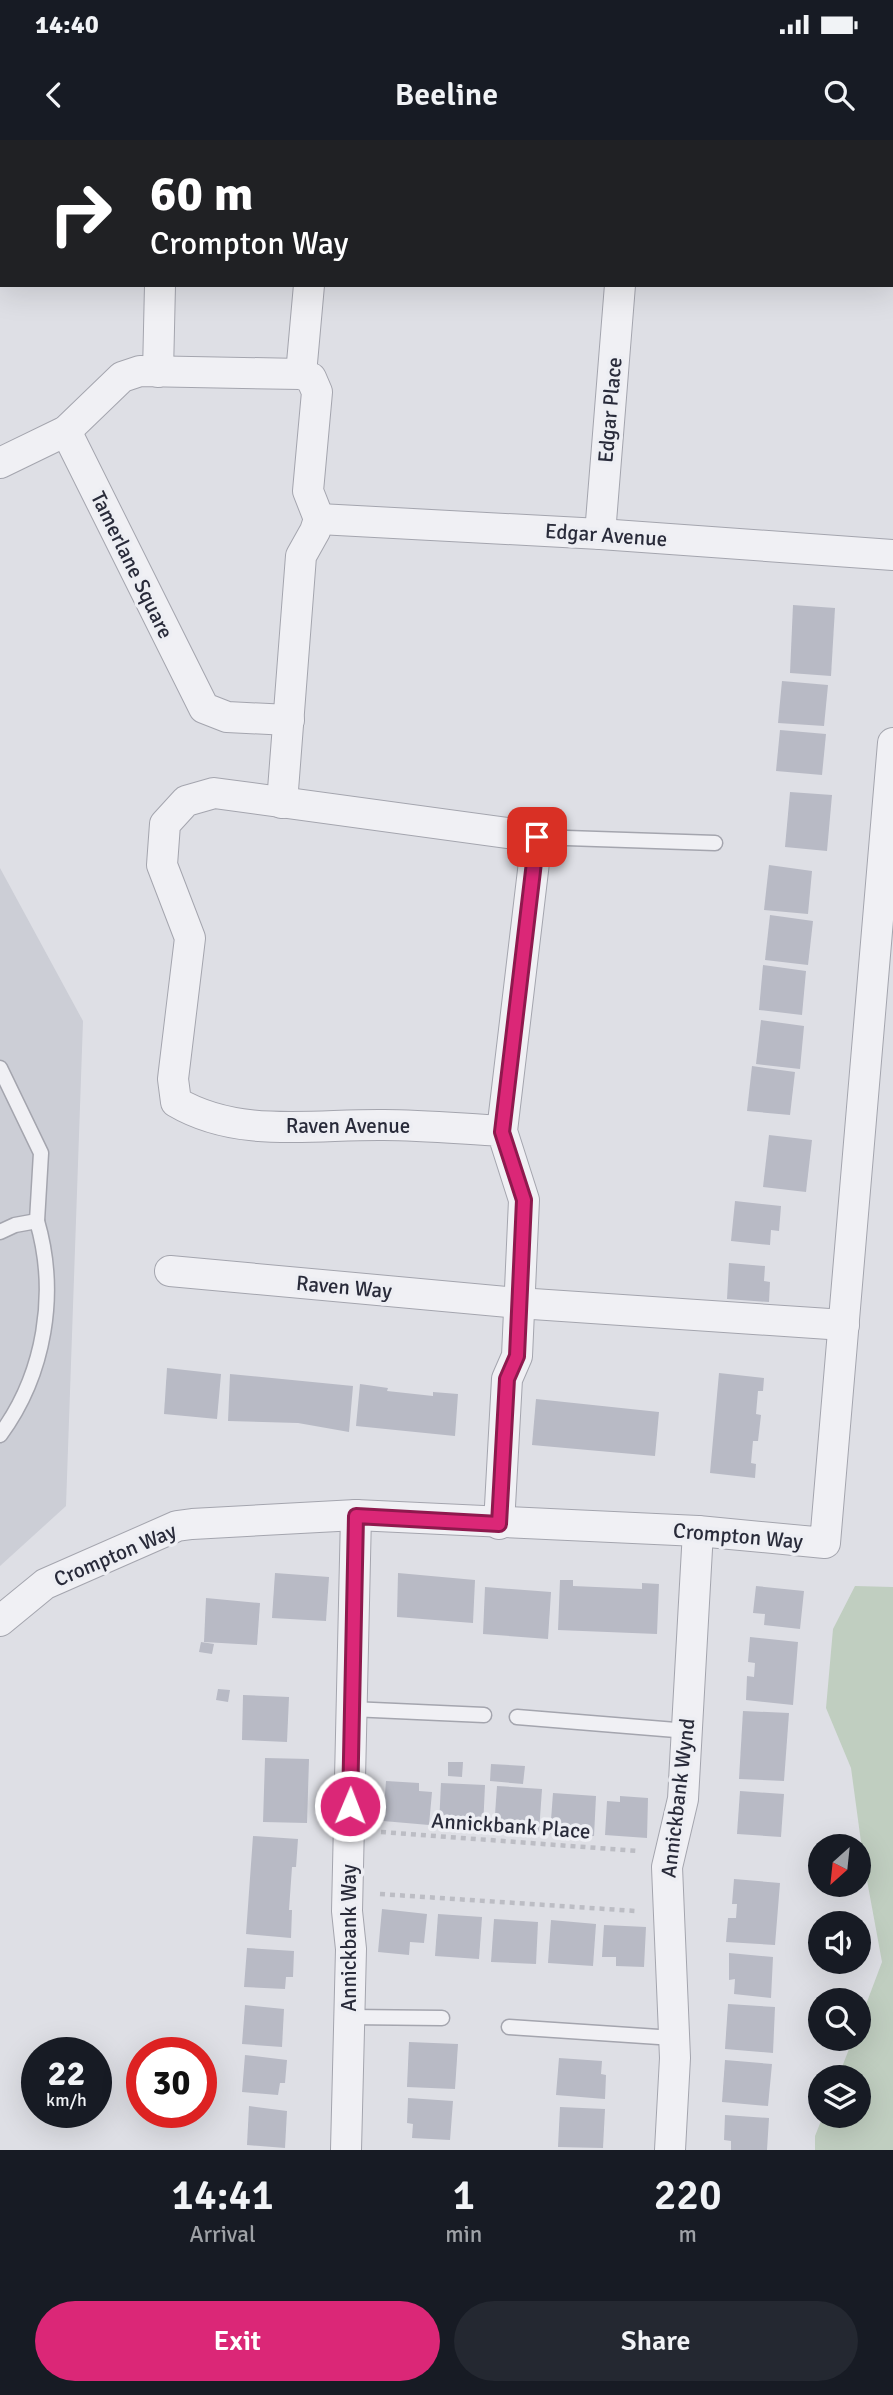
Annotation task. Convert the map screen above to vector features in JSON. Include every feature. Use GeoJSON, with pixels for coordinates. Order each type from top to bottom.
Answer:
{"type":"FeatureCollection","features":[{"type":"Feature","properties":{"kind":"street"},"geometry":{"type":"LineString","coordinates":[[158,372],[160,287]]}},
{"type":"Feature","properties":{"kind":"street"},"geometry":{"type":"LineString","coordinates":[[300,374],[309,287]]}},
{"type":"Feature","properties":{"kind":"street","name":"Edgar Place"},"geometry":{"type":"LineString","coordinates":[[600,534],[620,287]]}},
{"type":"Feature","properties":{"kind":"street"},"geometry":{"type":"LineString","coordinates":[[0,463],[66,431],[122,377],[140,371],[300,374],[311,378],[317,392],[308,491],[318,519],[315,531],[301,556],[282,803],[537,837],[502,1132],[524,1200],[517,1356],[507,1379],[499,1524]]}},
{"type":"Feature","properties":{"kind":"street","name":"Tamerlane Square"},"geometry":{"type":"LineString","coordinates":[[66,431],[204,708],[213,714],[289,720]]}},
{"type":"Feature","properties":{"kind":"street","name":"Edgar Avenue"},"geometry":{"type":"LineString","coordinates":[[318,519],[600,534],[893,555]]}},
{"type":"Feature","properties":{"kind":"street","name":"Crompton Way"},"geometry":{"type":"LineString","coordinates":[[0,1621],[45,1584],[177,1527],[356,1516],[698,1531],[825,1543],[893,743]]}},
{"type":"Feature","properties":{"kind":"street","name":"Raven Avenue"},"geometry":{"type":"LineString","coordinates":[[282,803],[214,793],[186,802],[165,824],[162,865],[190,938],[173,1079],[176,1102],[196,1114],[243,1127],[386,1125],[502,1132]]}},
{"type":"Feature","properties":{"kind":"street","name":"Raven Way"},"geometry":{"type":"LineString","coordinates":[[170,1271],[518,1303],[844,1325]]}},
{"type":"Feature","properties":{"kind":"street","name":"Annickbank Way"},"geometry":{"type":"LineString","coordinates":[[346,2150],[356,1516]]}},
{"type":"Feature","properties":{"kind":"street","name":"Annickbank Wynd"},"geometry":{"type":"LineString","coordinates":[[670,2150],[674,2038],[667,1867],[683,1799],[698,1531]]}},
{"type":"Feature","properties":{"kind":"lane"},"geometry":{"type":"LineString","coordinates":[[537,837],[715,843]]}},
{"type":"Feature","properties":{"kind":"lane"},"geometry":{"type":"LineString","coordinates":[[0,1068],[41,1153],[37,1220],[45,1247],[46,1314],[41,1356],[18,1411],[0,1435]]}},
{"type":"Feature","properties":{"kind":"lane"},"geometry":{"type":"LineString","coordinates":[[0,1232],[37,1220]]}},
{"type":"Feature","properties":{"kind":"lane"},"geometry":{"type":"LineString","coordinates":[[351,1709],[484,1715]]}},
{"type":"Feature","properties":{"kind":"lane"},"geometry":{"type":"LineString","coordinates":[[517,1717],[688,1731]]}},
{"type":"Feature","properties":{"kind":"lane"},"geometry":{"type":"LineString","coordinates":[[349,2017],[442,2018]]}},
{"type":"Feature","properties":{"kind":"lane"},"geometry":{"type":"LineString","coordinates":[[509,2027],[674,2038]]}},
{"type":"Feature","properties":{"kind":"path","name":"Annickbank Place"},"geometry":{"type":"LineString","coordinates":[[349,1830],[670,1853]]}},
{"type":"Feature","properties":{"kind":"path"},"geometry":{"type":"LineString","coordinates":[[348,1892],[668,1913]]}},
{"type":"Feature","properties":{"kind":"shaded area"},"geometry":{"type":"Polygon","coordinates":[[[0,868],[83,1021],[66,1506],[0,1566],[0,868]]]}},
{"type":"Feature","properties":{"kind":"green space"},"geometry":{"type":"Polygon","coordinates":[[[855,1586],[893,1587],[893,2150],[815,2150],[818,2128],[871,2128],[871,2065],[843,2065],[848,2051],[871,2051],[871,1991],[882,1962],[870,1897],[872,1834],[860,1834],[851,1768],[826,1708],[833,1629],[855,1586]]]}},
{"type":"Feature","properties":{"kind":"building"},"geometry":{"type":"Polygon","coordinates":[[[793,605],[835,608],[831,676],[790,673],[793,605]]]}},
{"type":"Feature","properties":{"kind":"building"},"geometry":{"type":"Polygon","coordinates":[[[782,681],[828,685],[824,726],[778,723],[782,681]]]}},
{"type":"Feature","properties":{"kind":"building"},"geometry":{"type":"Polygon","coordinates":[[[780,730],[826,734],[822,775],[776,771],[780,730]]]}},
{"type":"Feature","properties":{"kind":"building"},"geometry":{"type":"Polygon","coordinates":[[[790,792],[832,795],[827,851],[785,847],[790,792]]]}},
{"type":"Feature","properties":{"kind":"building"},"geometry":{"type":"Polygon","coordinates":[[[769,865],[812,871],[808,914],[764,910],[769,865]]]}},
{"type":"Feature","properties":{"kind":"building"},"geometry":{"type":"Polygon","coordinates":[[[770,915],[813,921],[808,965],[765,960],[770,915]]]}},
{"type":"Feature","properties":{"kind":"building"},"geometry":{"type":"Polygon","coordinates":[[[763,965],[806,971],[802,1015],[759,1010],[763,965]]]}},
{"type":"Feature","properties":{"kind":"building"},"geometry":{"type":"Polygon","coordinates":[[[761,1020],[804,1026],[800,1069],[756,1064],[761,1020]]]}},
{"type":"Feature","properties":{"kind":"building"},"geometry":{"type":"Polygon","coordinates":[[[752,1066],[795,1072],[790,1115],[747,1111],[752,1066]]]}},
{"type":"Feature","properties":{"kind":"building"},"geometry":{"type":"Polygon","coordinates":[[[769,1135],[812,1140],[806,1192],[763,1187],[769,1135]]]}},
{"type":"Feature","properties":{"kind":"building"},"geometry":{"type":"Polygon","coordinates":[[[735,1201],[781,1206],[779,1231],[771,1230],[770,1245],[731,1241],[735,1201]]]}},
{"type":"Feature","properties":{"kind":"building"},"geometry":{"type":"Polygon","coordinates":[[[729,1263],[765,1266],[764,1281],[770,1282],[769,1302],[727,1299],[729,1263]]]}},
{"type":"Feature","properties":{"kind":"building"},"geometry":{"type":"Polygon","coordinates":[[[167,1368],[221,1374],[217,1419],[164,1414],[167,1368]]]}},
{"type":"Feature","properties":{"kind":"building"},"geometry":{"type":"Polygon","coordinates":[[[719,1373],[764,1378],[763,1391],[758,1391],[756,1414],[761,1415],[758,1441],[753,1441],[751,1463],[756,1464],[755,1478],[710,1473],[719,1373]]]}},
{"type":"Feature","properties":{"kind":"building"},"geometry":{"type":"Polygon","coordinates":[[[230,1374],[353,1386],[349,1432],[298,1423],[228,1421],[230,1374]]]}},
{"type":"Feature","properties":{"kind":"building"},"geometry":{"type":"Polygon","coordinates":[[[360,1384],[388,1388],[387,1391],[433,1396],[433,1392],[458,1394],[455,1436],[356,1426],[360,1384]]]}},
{"type":"Feature","properties":{"kind":"building"},"geometry":{"type":"Polygon","coordinates":[[[536,1399],[659,1412],[655,1456],[532,1445],[536,1399]]]}},
{"type":"Feature","properties":{"kind":"building"},"geometry":{"type":"Polygon","coordinates":[[[275,1573],[329,1577],[326,1621],[272,1618],[275,1573]]]}},
{"type":"Feature","properties":{"kind":"building"},"geometry":{"type":"Polygon","coordinates":[[[398,1573],[475,1580],[473,1623],[397,1617],[398,1573]]]}},
{"type":"Feature","properties":{"kind":"building"},"geometry":{"type":"Polygon","coordinates":[[[560,1580],[573,1580],[573,1586],[642,1589],[642,1583],[659,1584],[657,1634],[558,1630],[560,1580]]]}},
{"type":"Feature","properties":{"kind":"building"},"geometry":{"type":"Polygon","coordinates":[[[756,1586],[804,1591],[800,1629],[764,1625],[765,1614],[753,1613],[756,1586]]]}},
{"type":"Feature","properties":{"kind":"building"},"geometry":{"type":"Polygon","coordinates":[[[485,1587],[551,1592],[548,1639],[483,1634],[485,1587]]]}},
{"type":"Feature","properties":{"kind":"building"},"geometry":{"type":"Polygon","coordinates":[[[206,1598],[260,1603],[257,1645],[204,1642],[206,1598]]]}},
{"type":"Feature","properties":{"kind":"building"},"geometry":{"type":"Polygon","coordinates":[[[750,1637],[798,1642],[793,1705],[746,1700],[747,1676],[754,1677],[755,1663],[748,1662],[750,1637]]]}},
{"type":"Feature","properties":{"kind":"building"},"geometry":{"type":"Polygon","coordinates":[[[201,1642],[214,1644],[212,1654],[199,1652],[201,1642]]]}},
{"type":"Feature","properties":{"kind":"building"},"geometry":{"type":"Polygon","coordinates":[[[218,1689],[230,1690],[228,1702],[216,1700],[218,1689]]]}},
{"type":"Feature","properties":{"kind":"building"},"geometry":{"type":"Polygon","coordinates":[[[243,1695],[289,1697],[287,1742],[242,1740],[243,1695]]]}},
{"type":"Feature","properties":{"kind":"building"},"geometry":{"type":"Polygon","coordinates":[[[743,1711],[789,1713],[784,1781],[739,1779],[743,1711]]]}},
{"type":"Feature","properties":{"kind":"building"},"geometry":{"type":"Polygon","coordinates":[[[265,1758],[309,1759],[307,1823],[263,1822],[265,1758]]]}},
{"type":"Feature","properties":{"kind":"building"},"geometry":{"type":"Polygon","coordinates":[[[448,1762],[463,1762],[462,1777],[448,1776],[448,1762]]]}},
{"type":"Feature","properties":{"kind":"building"},"geometry":{"type":"Polygon","coordinates":[[[491,1764],[525,1766],[523,1784],[490,1781],[491,1764]]]}},
{"type":"Feature","properties":{"kind":"building"},"geometry":{"type":"Polygon","coordinates":[[[386,1781],[419,1783],[419,1791],[432,1792],[429,1825],[383,1821],[386,1781]]]}},
{"type":"Feature","properties":{"kind":"building"},"geometry":{"type":"Polygon","coordinates":[[[441,1783],[485,1785],[483,1828],[439,1825],[441,1783]]]}},
{"type":"Feature","properties":{"kind":"building"},"geometry":{"type":"Polygon","coordinates":[[[497,1786],[542,1789],[539,1832],[494,1829],[497,1786]]]}},
{"type":"Feature","properties":{"kind":"building"},"geometry":{"type":"Polygon","coordinates":[[[740,1791],[784,1794],[781,1837],[737,1834],[740,1791]]]}},
{"type":"Feature","properties":{"kind":"building"},"geometry":{"type":"Polygon","coordinates":[[[553,1793],[596,1796],[594,1836],[550,1834],[553,1793]]]}},
{"type":"Feature","properties":{"kind":"building"},"geometry":{"type":"Polygon","coordinates":[[[620,1796],[648,1798],[647,1838],[605,1835],[607,1801],[620,1802],[620,1796]]]}},
{"type":"Feature","properties":{"kind":"building"},"geometry":{"type":"Polygon","coordinates":[[[253,1836],[298,1839],[296,1867],[292,1867],[289,1910],[292,1910],[291,1938],[246,1934],[253,1836]]]}},
{"type":"Feature","properties":{"kind":"building"},"geometry":{"type":"Polygon","coordinates":[[[734,1879],[780,1883],[775,1945],[726,1942],[728,1918],[736,1918],[737,1904],[732,1904],[734,1879]]]}},
{"type":"Feature","properties":{"kind":"building"},"geometry":{"type":"Polygon","coordinates":[[[382,1909],[427,1914],[424,1943],[410,1942],[409,1955],[378,1952],[382,1909]]]}},
{"type":"Feature","properties":{"kind":"building"},"geometry":{"type":"Polygon","coordinates":[[[438,1914],[482,1917],[479,1959],[435,1956],[438,1914]]]}},
{"type":"Feature","properties":{"kind":"building"},"geometry":{"type":"Polygon","coordinates":[[[494,1919],[538,1922],[536,1964],[491,1962],[494,1919]]]}},
{"type":"Feature","properties":{"kind":"building"},"geometry":{"type":"Polygon","coordinates":[[[551,1920],[596,1924],[593,1966],[548,1963],[551,1920]]]}},
{"type":"Feature","properties":{"kind":"building"},"geometry":{"type":"Polygon","coordinates":[[[604,1925],[646,1927],[644,1967],[616,1966],[616,1957],[602,1957],[604,1925]]]}},
{"type":"Feature","properties":{"kind":"building"},"geometry":{"type":"Polygon","coordinates":[[[247,1948],[294,1951],[293,1977],[286,1977],[285,1989],[244,1987],[247,1948]]]}},
{"type":"Feature","properties":{"kind":"building"},"geometry":{"type":"Polygon","coordinates":[[[729,1953],[773,1957],[771,1998],[734,1994],[735,1979],[729,1980],[729,1953]]]}},
{"type":"Feature","properties":{"kind":"building"},"geometry":{"type":"Polygon","coordinates":[[[728,2004],[775,2007],[773,2053],[725,2049],[728,2004]]]}},
{"type":"Feature","properties":{"kind":"building"},"geometry":{"type":"Polygon","coordinates":[[[245,2005],[284,2009],[282,2047],[242,2044],[245,2005]]]}},
{"type":"Feature","properties":{"kind":"building"},"geometry":{"type":"Polygon","coordinates":[[[409,2042],[458,2044],[455,2089],[407,2087],[409,2042]]]}},
{"type":"Feature","properties":{"kind":"building"},"geometry":{"type":"Polygon","coordinates":[[[245,2055],[287,2060],[285,2083],[280,2083],[278,2095],[242,2092],[245,2055]]]}},
{"type":"Feature","properties":{"kind":"building"},"geometry":{"type":"Polygon","coordinates":[[[559,2058],[602,2061],[601,2074],[606,2075],[605,2099],[556,2095],[559,2058]]]}},
{"type":"Feature","properties":{"kind":"building"},"geometry":{"type":"Polygon","coordinates":[[[725,2060],[772,2064],[768,2106],[722,2102],[725,2060]]]}},
{"type":"Feature","properties":{"kind":"building"},"geometry":{"type":"Polygon","coordinates":[[[408,2098],[453,2101],[450,2140],[412,2138],[413,2124],[407,2123],[408,2098]]]}},
{"type":"Feature","properties":{"kind":"building"},"geometry":{"type":"Polygon","coordinates":[[[249,2106],[287,2111],[285,2148],[247,2145],[249,2106]]]}},
{"type":"Feature","properties":{"kind":"building"},"geometry":{"type":"Polygon","coordinates":[[[560,2107],[605,2109],[603,2148],[558,2147],[560,2107]]]}},
{"type":"Feature","properties":{"kind":"building"},"geometry":{"type":"Polygon","coordinates":[[[725,2115],[769,2118],[767,2150],[731,2150],[731,2141],[724,2140],[725,2115]]]}},
{"type":"Feature","properties":{"kind":"route"},"geometry":{"type":"LineString","coordinates":[[350,1806],[356,1516],[499,1524],[507,1379],[517,1356],[524,1200],[502,1132],[537,837]]}}]}
